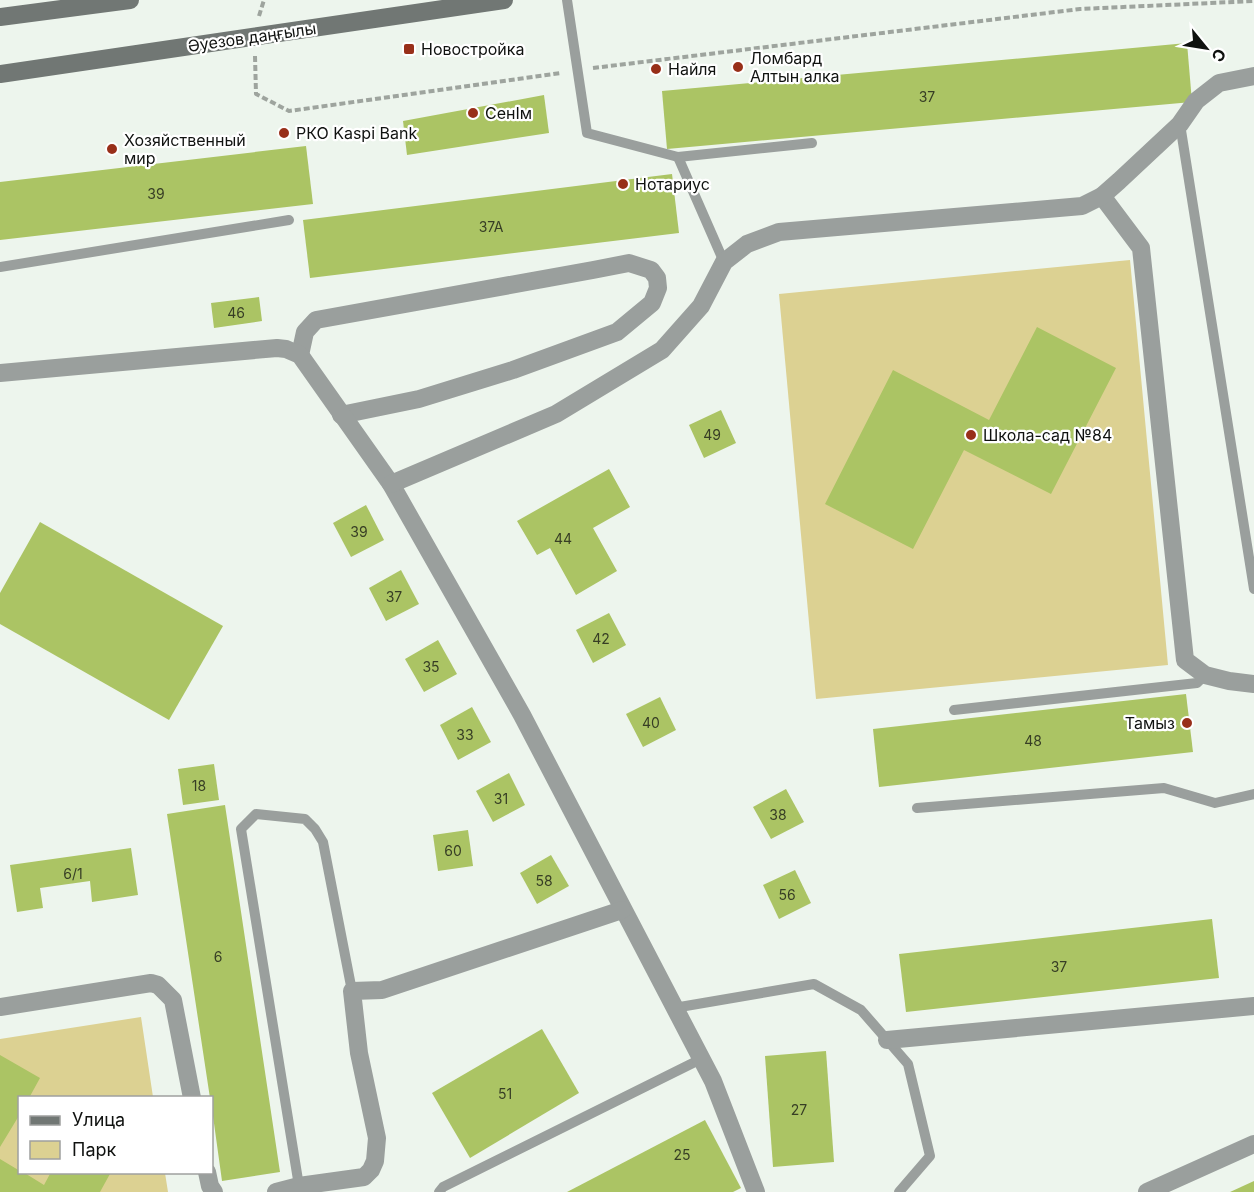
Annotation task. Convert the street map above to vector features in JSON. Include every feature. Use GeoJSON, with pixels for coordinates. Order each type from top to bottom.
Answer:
{"type":"FeatureCollection","features":[{"type":"Feature","properties":{"kind":"main road"},"geometry":{"type":"LineString","coordinates":[[0,18],[130,0]]}},
{"type":"Feature","properties":{"kind":"main road","name":"Әуезов даңғылы"},"geometry":{"type":"LineString","coordinates":[[0,74],[504,0]]}},
{"type":"Feature","properties":{"kind":"street"},"geometry":{"type":"LineString","coordinates":[[391,484],[556,414],[662,350],[701,306],[724,262],[747,244],[778,232],[1082,206],[1101,196],[1119,181],[1180,124],[1196,101],[1219,83],[1254,76]]}},
{"type":"Feature","properties":{"kind":"street"},"geometry":{"type":"LineString","coordinates":[[1101,196],[1141,248],[1185,660],[1205,675],[1254,684]]}},
{"type":"Feature","properties":{"kind":"street"},"geometry":{"type":"LineString","coordinates":[[300,356],[305,332],[316,320],[629,262],[651,270],[657,278],[658,288],[652,303],[617,332],[513,370],[419,399],[341,415]]}},
{"type":"Feature","properties":{"kind":"street"},"geometry":{"type":"LineString","coordinates":[[0,373],[277,348],[286,349],[300,356],[391,484],[522,715],[713,1081],[756,1192]]}},
{"type":"Feature","properties":{"kind":"street"},"geometry":{"type":"LineString","coordinates":[[276,1192],[299,1186],[364,1177],[371,1170],[375,1161],[377,1138],[359,1053],[352,991],[382,990],[622,910]]}},
{"type":"Feature","properties":{"kind":"street"},"geometry":{"type":"LineString","coordinates":[[0,1002],[0,1007],[151,983],[158,985],[173,1000],[192,1096]]}},
{"type":"Feature","properties":{"kind":"street"},"geometry":{"type":"LineString","coordinates":[[887,1040],[1254,1006]]}},
{"type":"Feature","properties":{"kind":"street"},"geometry":{"type":"LineString","coordinates":[[1148,1192],[1254,1144]]}},
{"type":"Feature","properties":{"kind":"street"},"geometry":{"type":"LineString","coordinates":[[207,1174],[214,1192]]}},
{"type":"Feature","properties":{"kind":"lane"},"geometry":{"type":"LineString","coordinates":[[567,0],[587,133],[678,157],[812,143]]}},
{"type":"Feature","properties":{"kind":"lane"},"geometry":{"type":"LineString","coordinates":[[1180,124],[1254,589]]}},
{"type":"Feature","properties":{"kind":"lane"},"geometry":{"type":"LineString","coordinates":[[678,157],[724,262]]}},
{"type":"Feature","properties":{"kind":"lane"},"geometry":{"type":"LineString","coordinates":[[0,267],[289,220]]}},
{"type":"Feature","properties":{"kind":"lane"},"geometry":{"type":"LineString","coordinates":[[954,710],[1197,683],[1205,675]]}},
{"type":"Feature","properties":{"kind":"lane"},"geometry":{"type":"LineString","coordinates":[[917,808],[1164,788],[1215,803],[1254,794]]}},
{"type":"Feature","properties":{"kind":"lane"},"geometry":{"type":"LineString","coordinates":[[299,1186],[241,829],[256,814],[304,819],[315,829],[323,842],[352,991]]}},
{"type":"Feature","properties":{"kind":"lane"},"geometry":{"type":"LineString","coordinates":[[674,1008],[814,984],[861,1010],[908,1064],[930,1156],[899,1192]]}},
{"type":"Feature","properties":{"kind":"lane"},"geometry":{"type":"LineString","coordinates":[[439,1192],[443,1187],[701,1059]]}},
{"type":"Feature","properties":{"kind":"path"},"geometry":{"type":"LineString","coordinates":[[254,36],[256,94],[289,111],[578,70],[1080,9],[1254,1]]}},
{"type":"Feature","properties":{"kind":"green space"},"geometry":{"type":"Polygon","coordinates":[[[1130,260],[1168,665],[816,699],[779,294],[1130,260]]]}},
{"type":"Feature","properties":{"kind":"green space"},"geometry":{"type":"Polygon","coordinates":[[[141,1017],[153,1096],[18,1096],[18,1174],[165,1174],[168,1192],[0,1192],[0,1039],[141,1017]]]}},
{"type":"Feature","properties":{"kind":"building"},"geometry":{"type":"Polygon","coordinates":[[[1187,43],[1192,102],[667,149],[662,91],[1187,43]]]}},
{"type":"Feature","properties":{"kind":"building"},"geometry":{"type":"Polygon","coordinates":[[[544,95],[549,133],[407,155],[403,121],[544,95]]]}},
{"type":"Feature","properties":{"kind":"building"},"geometry":{"type":"Polygon","coordinates":[[[306,146],[313,204],[0,240],[0,182],[306,146]]]}},
{"type":"Feature","properties":{"kind":"building"},"geometry":{"type":"Polygon","coordinates":[[[672,174],[679,233],[310,278],[303,220],[672,174]]]}},
{"type":"Feature","properties":{"kind":"building"},"geometry":{"type":"Polygon","coordinates":[[[259,297],[262,321],[214,328],[211,303],[259,297]]]}},
{"type":"Feature","properties":{"kind":"building","name":"Школа-сад №84"},"geometry":{"type":"Polygon","coordinates":[[[1037,327],[1116,368],[1051,494],[964,450],[913,549],[825,504],[893,370],[989,420],[1037,327]]]}},
{"type":"Feature","properties":{"kind":"building"},"geometry":{"type":"Polygon","coordinates":[[[721,410],[736,443],[704,458],[689,425],[721,410]]]}},
{"type":"Feature","properties":{"kind":"building"},"geometry":{"type":"Polygon","coordinates":[[[609,469],[630,507],[593,528],[617,571],[576,595],[550,548],[537,555],[517,521],[609,469]]]}},
{"type":"Feature","properties":{"kind":"building"},"geometry":{"type":"Polygon","coordinates":[[[366,505],[384,540],[351,557],[333,523],[366,505]]]}},
{"type":"Feature","properties":{"kind":"building"},"geometry":{"type":"Polygon","coordinates":[[[40,522],[223,626],[169,720],[0,624],[0,593],[40,522]]]}},
{"type":"Feature","properties":{"kind":"building"},"geometry":{"type":"Polygon","coordinates":[[[401,570],[419,604],[386,621],[369,588],[401,570]]]}},
{"type":"Feature","properties":{"kind":"building"},"geometry":{"type":"Polygon","coordinates":[[[609,613],[626,645],[593,663],[576,630],[609,613]]]}},
{"type":"Feature","properties":{"kind":"building"},"geometry":{"type":"Polygon","coordinates":[[[438,640],[457,674],[424,692],[405,659],[438,640]]]}},
{"type":"Feature","properties":{"kind":"building"},"geometry":{"type":"Polygon","coordinates":[[[1186,694],[1193,752],[879,787],[873,729],[1186,694]]]}},
{"type":"Feature","properties":{"kind":"building"},"geometry":{"type":"Polygon","coordinates":[[[660,697],[676,730],[643,747],[626,714],[660,697]]]}},
{"type":"Feature","properties":{"kind":"building"},"geometry":{"type":"Polygon","coordinates":[[[472,707],[491,742],[458,760],[440,725],[472,707]]]}},
{"type":"Feature","properties":{"kind":"building"},"geometry":{"type":"Polygon","coordinates":[[[214,764],[219,800],[183,805],[178,769],[214,764]]]}},
{"type":"Feature","properties":{"kind":"building"},"geometry":{"type":"Polygon","coordinates":[[[509,773],[525,805],[493,822],[476,791],[509,773]]]}},
{"type":"Feature","properties":{"kind":"building"},"geometry":{"type":"Polygon","coordinates":[[[786,789],[804,822],[771,839],[753,807],[786,789]]]}},
{"type":"Feature","properties":{"kind":"building"},"geometry":{"type":"Polygon","coordinates":[[[225,805],[280,1172],[222,1181],[213,1116],[213,1096],[210,1096],[167,814],[225,805]]]}},
{"type":"Feature","properties":{"kind":"building"},"geometry":{"type":"Polygon","coordinates":[[[468,830],[473,866],[438,871],[433,835],[468,830]]]}},
{"type":"Feature","properties":{"kind":"building"},"geometry":{"type":"Polygon","coordinates":[[[131,848],[138,895],[92,902],[90,881],[40,888],[43,908],[17,912],[10,865],[131,848]]]}},
{"type":"Feature","properties":{"kind":"building"},"geometry":{"type":"Polygon","coordinates":[[[551,855],[569,886],[537,904],[520,873],[551,855]]]}},
{"type":"Feature","properties":{"kind":"building"},"geometry":{"type":"Polygon","coordinates":[[[795,870],[811,903],[779,919],[763,885],[795,870]]]}},
{"type":"Feature","properties":{"kind":"building"},"geometry":{"type":"Polygon","coordinates":[[[1212,919],[1219,978],[906,1012],[899,954],[1212,919]]]}},
{"type":"Feature","properties":{"kind":"building"},"geometry":{"type":"Polygon","coordinates":[[[542,1029],[579,1093],[470,1158],[432,1093],[542,1029]]]}},
{"type":"Feature","properties":{"kind":"building"},"geometry":{"type":"Polygon","coordinates":[[[826,1051],[834,1162],[773,1167],[765,1056],[826,1051]]]}},
{"type":"Feature","properties":{"kind":"building"},"geometry":{"type":"Polygon","coordinates":[[[0,1055],[40,1078],[30,1096],[18,1096],[18,1117],[0,1147],[0,1055]]]}},
{"type":"Feature","properties":{"kind":"building"},"geometry":{"type":"Polygon","coordinates":[[[705,1120],[741,1188],[733,1192],[567,1192],[705,1120]]]}},
{"type":"Feature","properties":{"kind":"building"},"geometry":{"type":"Polygon","coordinates":[[[0,1159],[18,1170],[18,1174],[26,1174],[44,1185],[50,1174],[110,1174],[100,1192],[0,1192],[0,1159]]]}},
{"type":"Feature","properties":{"kind":"building"},"geometry":{"type":"Polygon","coordinates":[[[1254,1181],[1254,1192],[1230,1192],[1254,1181]]]}},
{"type":"Feature","properties":{"kind":"place","name":"Новостройка"},"geometry":{"type":"Point","coordinates":[409,49]}},
{"type":"Feature","properties":{"kind":"place","name":"Ломбард Алтын алка"},"geometry":{"type":"Point","coordinates":[738,67]}},
{"type":"Feature","properties":{"kind":"place","name":"Найля"},"geometry":{"type":"Point","coordinates":[656,69]}},
{"type":"Feature","properties":{"kind":"place","name":"СенIм"},"geometry":{"type":"Point","coordinates":[473,113]}},
{"type":"Feature","properties":{"kind":"place","name":"РКО Kaspi Bank"},"geometry":{"type":"Point","coordinates":[284,133]}},
{"type":"Feature","properties":{"kind":"place","name":"Хозяйственный мир"},"geometry":{"type":"Point","coordinates":[112,149]}},
{"type":"Feature","properties":{"kind":"place","name":"Нотариус"},"geometry":{"type":"Point","coordinates":[623,184]}},
{"type":"Feature","properties":{"kind":"place","name":"Школа-сад №84"},"geometry":{"type":"Point","coordinates":[971,435]}},
{"type":"Feature","properties":{"kind":"place","name":"Тамыз"},"geometry":{"type":"Point","coordinates":[1187,723]}}]}
